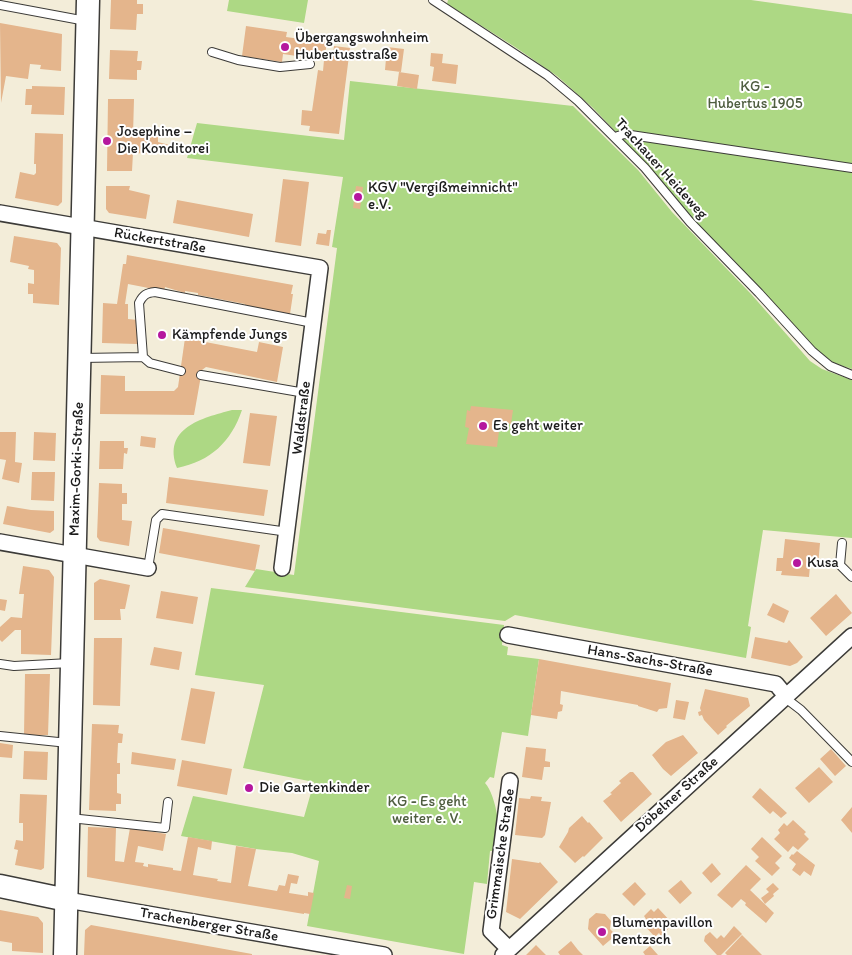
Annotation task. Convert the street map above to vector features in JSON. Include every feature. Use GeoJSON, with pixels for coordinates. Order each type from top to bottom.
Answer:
{"type":"FeatureCollection","features":[{"type":"Feature","properties":{"kind":"street","name":"Maxim-Gorki-Straße"},"geometry":{"type":"LineString","coordinates":[[65,946],[88,10]]}},
{"type":"Feature","properties":{"kind":"street","name":"Rückertstraße"},"geometry":{"type":"LineString","coordinates":[[0,213],[320,268]]}},
{"type":"Feature","properties":{"kind":"street","name":"Waldstraße"},"geometry":{"type":"LineString","coordinates":[[282,568],[320,268]]}},
{"type":"Feature","properties":{"kind":"street"},"geometry":{"type":"LineString","coordinates":[[0,542],[148,568]]}},
{"type":"Feature","properties":{"kind":"street","name":"Hans-Sachs-Straße"},"geometry":{"type":"LineString","coordinates":[[508,634],[776,684],[785,697]]}},
{"type":"Feature","properties":{"kind":"street","name":"Döbelner Straße"},"geometry":{"type":"LineString","coordinates":[[506,952],[852,636]]}},
{"type":"Feature","properties":{"kind":"street","name":"Grimmaische Straße"},"geometry":{"type":"LineString","coordinates":[[506,952],[491,931],[510,780]]}},
{"type":"Feature","properties":{"kind":"street","name":"Trachenberger Straße"},"geometry":{"type":"LineString","coordinates":[[0,886],[66,900],[384,955]]}},
{"type":"Feature","properties":{"kind":"lane","name":"Trachauer Heideweg"},"geometry":{"type":"LineString","coordinates":[[433,0],[547,75],[578,101],[644,168],[690,222],[812,351],[830,366],[852,375]]}},
{"type":"Feature","properties":{"kind":"lane"},"geometry":{"type":"LineString","coordinates":[[0,5],[88,10]]}},
{"type":"Feature","properties":{"kind":"lane"},"geometry":{"type":"LineString","coordinates":[[212,52],[238,60],[280,67],[310,64]]}},
{"type":"Feature","properties":{"kind":"lane"},"geometry":{"type":"LineString","coordinates":[[614,137],[624,134],[852,168]]}},
{"type":"Feature","properties":{"kind":"lane"},"geometry":{"type":"LineString","coordinates":[[181,371],[150,363],[144,357],[140,303],[143,296],[147,293],[155,292],[313,323]]}},
{"type":"Feature","properties":{"kind":"lane"},"geometry":{"type":"LineString","coordinates":[[80,358],[144,357]]}},
{"type":"Feature","properties":{"kind":"lane"},"geometry":{"type":"LineString","coordinates":[[201,375],[305,393]]}},
{"type":"Feature","properties":{"kind":"lane"},"geometry":{"type":"LineString","coordinates":[[148,568],[156,520],[162,514],[288,532]]}},
{"type":"Feature","properties":{"kind":"lane"},"geometry":{"type":"LineString","coordinates":[[842,543],[840,565],[852,576]]}},
{"type":"Feature","properties":{"kind":"lane"},"geometry":{"type":"LineString","coordinates":[[0,664],[14,666],[72,662]]}},
{"type":"Feature","properties":{"kind":"lane"},"geometry":{"type":"LineString","coordinates":[[785,697],[801,710],[852,762]]}},
{"type":"Feature","properties":{"kind":"lane"},"geometry":{"type":"LineString","coordinates":[[0,736],[70,744]]}},
{"type":"Feature","properties":{"kind":"lane"},"geometry":{"type":"LineString","coordinates":[[68,818],[165,828],[168,802]]}},
{"type":"Feature","properties":{"kind":"green space"},"geometry":{"type":"Polygon","coordinates":[[[229,0],[308,0],[304,23],[227,11],[229,0]]]}},
{"type":"Feature","properties":{"kind":"green space","name":"KG - Hubertus 1905"},"geometry":{"type":"Polygon","coordinates":[[[448,0],[751,0],[852,14],[852,369],[834,363],[819,353],[730,256],[691,219],[637,154],[593,108],[557,76],[447,4],[448,0]]]}},
{"type":"Feature","properties":{"kind":"green space"},"geometry":{"type":"Polygon","coordinates":[[[350,81],[573,106],[638,170],[672,212],[751,294],[810,361],[822,369],[852,380],[852,538],[763,530],[748,626],[751,627],[746,658],[515,615],[505,621],[245,587],[256,569],[294,575],[337,248],[332,247],[343,177],[187,158],[197,123],[344,140],[350,81]]]}},
{"type":"Feature","properties":{"kind":"green space"},"geometry":{"type":"Polygon","coordinates":[[[232,410],[242,410],[226,441],[210,455],[189,465],[177,468],[174,454],[175,443],[180,434],[197,421],[232,410]]]}},
{"type":"Feature","properties":{"kind":"green space","name":"KG - Es geht weiter e. V."},"geometry":{"type":"Polygon","coordinates":[[[211,588],[504,625],[502,645],[508,647],[507,655],[539,659],[528,736],[502,732],[494,778],[490,777],[485,783],[495,806],[498,837],[494,851],[490,851],[487,884],[474,882],[464,954],[307,926],[319,861],[292,853],[181,836],[193,796],[304,817],[314,782],[243,768],[264,685],[195,675],[211,588]]]}},
{"type":"Feature","properties":{"kind":"building"},"geometry":{"type":"Polygon","coordinates":[[[111,0],[137,0],[137,4],[143,4],[143,14],[137,14],[136,30],[110,29],[111,0]]]}},
{"type":"Feature","properties":{"kind":"building"},"geometry":{"type":"Polygon","coordinates":[[[0,23],[62,34],[61,71],[40,69],[41,65],[30,64],[28,79],[6,76],[1,103],[0,23]]]}},
{"type":"Feature","properties":{"kind":"building"},"geometry":{"type":"Polygon","coordinates":[[[246,26],[287,32],[286,37],[308,40],[308,35],[328,37],[325,54],[333,55],[334,46],[350,48],[339,134],[309,131],[310,126],[301,125],[302,110],[312,111],[318,70],[323,71],[324,60],[283,54],[282,62],[242,56],[246,26]]]}},
{"type":"Feature","properties":{"kind":"building"},"geometry":{"type":"Polygon","coordinates":[[[387,47],[404,49],[401,72],[385,70],[387,47]]]}},
{"type":"Feature","properties":{"kind":"building"},"geometry":{"type":"Polygon","coordinates":[[[110,50],[138,51],[137,61],[142,61],[141,70],[137,70],[137,80],[109,79],[110,50]]]}},
{"type":"Feature","properties":{"kind":"building"},"geometry":{"type":"Polygon","coordinates":[[[431,53],[443,54],[442,63],[458,65],[456,84],[432,81],[434,67],[430,66],[431,53]]]}},
{"type":"Feature","properties":{"kind":"building"},"geometry":{"type":"Polygon","coordinates":[[[399,72],[419,75],[417,89],[397,86],[399,72]]]}},
{"type":"Feature","properties":{"kind":"building"},"geometry":{"type":"Polygon","coordinates":[[[32,86],[65,87],[64,115],[31,114],[32,105],[25,105],[26,89],[32,89],[32,86]]]}},
{"type":"Feature","properties":{"kind":"building"},"geometry":{"type":"Polygon","coordinates":[[[108,99],[134,99],[133,135],[158,136],[158,142],[177,147],[176,155],[157,150],[157,154],[133,153],[132,171],[107,171],[108,99]]]}},
{"type":"Feature","properties":{"kind":"building"},"geometry":{"type":"Polygon","coordinates":[[[35,133],[63,134],[62,202],[58,206],[15,198],[20,172],[34,175],[36,173],[36,164],[34,164],[35,133]]]}},
{"type":"Feature","properties":{"kind":"building"},"geometry":{"type":"Polygon","coordinates":[[[283,179],[309,182],[301,246],[275,242],[283,179]]]}},
{"type":"Feature","properties":{"kind":"building"},"geometry":{"type":"Polygon","coordinates":[[[106,186],[130,186],[129,190],[150,195],[146,219],[109,213],[106,209],[106,186]]]}},
{"type":"Feature","properties":{"kind":"building","name":"KGV \"Vergißmeinnicht\" e.V."},"geometry":{"type":"Polygon","coordinates":[[[356,186],[363,187],[360,209],[353,208],[356,186]]]}},
{"type":"Feature","properties":{"kind":"building"},"geometry":{"type":"Polygon","coordinates":[[[177,200],[253,214],[249,237],[173,223],[177,200]]]}},
{"type":"Feature","properties":{"kind":"building"},"geometry":{"type":"Polygon","coordinates":[[[327,230],[331,230],[329,246],[316,244],[318,233],[326,234],[327,230]]]}},
{"type":"Feature","properties":{"kind":"building"},"geometry":{"type":"Polygon","coordinates":[[[14,236],[57,243],[61,248],[59,305],[33,303],[33,294],[28,294],[28,283],[34,284],[34,270],[28,269],[29,266],[10,262],[14,236]]]}},
{"type":"Feature","properties":{"kind":"building"},"geometry":{"type":"Polygon","coordinates":[[[127,255],[293,285],[290,314],[245,306],[245,304],[198,295],[198,293],[185,291],[185,293],[165,287],[164,291],[128,284],[125,304],[128,304],[128,319],[138,320],[137,344],[102,343],[103,303],[117,304],[123,264],[126,264],[127,255]]]}},
{"type":"Feature","properties":{"kind":"building"},"geometry":{"type":"Polygon","coordinates":[[[185,338],[257,352],[259,342],[283,347],[277,382],[206,367],[202,370],[194,415],[100,414],[101,375],[125,376],[125,391],[174,391],[178,387],[185,338]]]}},
{"type":"Feature","properties":{"kind":"building","name":"Es geht weiter"},"geometry":{"type":"Polygon","coordinates":[[[471,406],[513,410],[511,424],[500,423],[497,447],[466,444],[469,428],[465,427],[467,410],[470,411],[471,406]]]}},
{"type":"Feature","properties":{"kind":"building"},"geometry":{"type":"Polygon","coordinates":[[[250,413],[277,416],[270,466],[243,463],[250,413]]]}},
{"type":"Feature","properties":{"kind":"building"},"geometry":{"type":"Polygon","coordinates":[[[0,432],[16,432],[15,462],[22,463],[19,483],[2,479],[6,460],[0,459],[0,432]]]}},
{"type":"Feature","properties":{"kind":"building"},"geometry":{"type":"Polygon","coordinates":[[[34,432],[56,433],[55,461],[33,460],[34,432]]]}},
{"type":"Feature","properties":{"kind":"building"},"geometry":{"type":"Polygon","coordinates":[[[141,436],[156,438],[155,448],[140,446],[141,436]]]}},
{"type":"Feature","properties":{"kind":"building"},"geometry":{"type":"Polygon","coordinates":[[[100,441],[124,441],[124,448],[128,448],[127,454],[124,453],[123,469],[99,469],[100,441]]]}},
{"type":"Feature","properties":{"kind":"building"},"geometry":{"type":"Polygon","coordinates":[[[32,472],[55,472],[54,501],[31,500],[32,472]]]}},
{"type":"Feature","properties":{"kind":"building"},"geometry":{"type":"Polygon","coordinates":[[[169,477],[268,490],[264,516],[166,503],[169,477]]]}},
{"type":"Feature","properties":{"kind":"building"},"geometry":{"type":"Polygon","coordinates":[[[99,483],[122,484],[122,493],[127,493],[127,504],[122,504],[122,520],[132,521],[129,546],[100,541],[97,537],[99,483]]]}},
{"type":"Feature","properties":{"kind":"building"},"geometry":{"type":"Polygon","coordinates":[[[7,506],[54,511],[54,530],[50,533],[3,524],[7,506]]]}},
{"type":"Feature","properties":{"kind":"building"},"geometry":{"type":"Polygon","coordinates":[[[163,528],[260,545],[255,571],[159,553],[163,528]]]}},
{"type":"Feature","properties":{"kind":"building"},"geometry":{"type":"Polygon","coordinates":[[[785,539],[820,543],[818,566],[810,566],[809,577],[781,575],[782,571],[776,571],[777,558],[783,558],[785,539]]]}},
{"type":"Feature","properties":{"kind":"building"},"geometry":{"type":"Polygon","coordinates":[[[23,566],[49,570],[54,577],[51,655],[21,654],[21,630],[15,630],[2,642],[0,640],[0,627],[11,617],[22,618],[24,594],[19,594],[23,566]]]}},
{"type":"Feature","properties":{"kind":"building"},"geometry":{"type":"Polygon","coordinates":[[[100,579],[130,585],[125,609],[120,609],[121,620],[94,620],[94,583],[100,579]]]}},
{"type":"Feature","properties":{"kind":"building"},"geometry":{"type":"Polygon","coordinates":[[[161,591],[198,597],[193,624],[156,618],[161,591]]]}},
{"type":"Feature","properties":{"kind":"building"},"geometry":{"type":"Polygon","coordinates":[[[836,594],[852,613],[826,636],[810,618],[836,594]]]}},
{"type":"Feature","properties":{"kind":"building"},"geometry":{"type":"Polygon","coordinates":[[[0,599],[7,600],[5,611],[0,610],[0,599]]]}},
{"type":"Feature","properties":{"kind":"building"},"geometry":{"type":"Polygon","coordinates":[[[773,603],[789,611],[784,623],[767,615],[773,603]]]}},
{"type":"Feature","properties":{"kind":"building"},"geometry":{"type":"Polygon","coordinates":[[[755,637],[787,643],[789,640],[803,657],[797,663],[790,666],[751,658],[755,637]]]}},
{"type":"Feature","properties":{"kind":"building"},"geometry":{"type":"Polygon","coordinates":[[[94,638],[122,638],[120,706],[93,705],[94,638]]]}},
{"type":"Feature","properties":{"kind":"building"},"geometry":{"type":"Polygon","coordinates":[[[154,647],[182,652],[179,670],[150,665],[154,647]]]}},
{"type":"Feature","properties":{"kind":"building"},"geometry":{"type":"Polygon","coordinates":[[[539,659],[671,683],[667,708],[659,709],[657,712],[638,705],[561,691],[560,704],[563,705],[562,711],[558,712],[557,719],[531,715],[539,659]]]}},
{"type":"Feature","properties":{"kind":"building"},"geometry":{"type":"Polygon","coordinates":[[[25,674],[50,674],[48,735],[24,735],[25,674]]]}},
{"type":"Feature","properties":{"kind":"building"},"geometry":{"type":"Polygon","coordinates":[[[191,688],[215,692],[205,744],[181,740],[191,688]]]}},
{"type":"Feature","properties":{"kind":"building"},"geometry":{"type":"Polygon","coordinates":[[[705,689],[748,698],[750,706],[718,735],[704,720],[702,715],[699,716],[698,712],[701,711],[700,708],[705,689]]]}},
{"type":"Feature","properties":{"kind":"building"},"geometry":{"type":"Polygon","coordinates":[[[676,700],[689,702],[685,720],[673,718],[676,700]]]}},
{"type":"Feature","properties":{"kind":"building"},"geometry":{"type":"Polygon","coordinates":[[[92,724],[119,725],[118,733],[123,734],[122,743],[118,743],[117,763],[120,763],[120,774],[117,774],[117,793],[121,794],[121,804],[116,804],[116,811],[89,810],[92,724]]]}},
{"type":"Feature","properties":{"kind":"building"},"geometry":{"type":"Polygon","coordinates":[[[683,735],[698,753],[671,776],[652,755],[666,742],[683,735]]]}},
{"type":"Feature","properties":{"kind":"building"},"geometry":{"type":"Polygon","coordinates":[[[0,743],[13,745],[12,758],[0,757],[0,743]]]}},
{"type":"Feature","properties":{"kind":"building"},"geometry":{"type":"Polygon","coordinates":[[[526,747],[546,749],[545,761],[550,762],[550,767],[544,767],[542,780],[522,777],[526,747]]]}},
{"type":"Feature","properties":{"kind":"building"},"geometry":{"type":"Polygon","coordinates":[[[831,749],[846,766],[835,776],[820,759],[831,749]]]}},
{"type":"Feature","properties":{"kind":"building"},"geometry":{"type":"Polygon","coordinates":[[[24,751],[48,752],[47,780],[23,779],[24,751]]]}},
{"type":"Feature","properties":{"kind":"building"},"geometry":{"type":"Polygon","coordinates":[[[132,752],[176,759],[174,770],[131,764],[132,752]]]}},
{"type":"Feature","properties":{"kind":"building"},"geometry":{"type":"Polygon","coordinates":[[[182,760],[232,769],[227,795],[177,786],[182,760]]]}},
{"type":"Feature","properties":{"kind":"building"},"geometry":{"type":"Polygon","coordinates":[[[819,767],[833,782],[809,803],[795,788],[819,767]]]}},
{"type":"Feature","properties":{"kind":"building"},"geometry":{"type":"Polygon","coordinates":[[[630,772],[633,772],[652,794],[621,822],[603,801],[621,783],[619,781],[630,772]]]}},
{"type":"Feature","properties":{"kind":"building"},"geometry":{"type":"Polygon","coordinates":[[[760,788],[787,813],[781,818],[773,811],[770,814],[752,797],[760,788]]]}},
{"type":"Feature","properties":{"kind":"building"},"geometry":{"type":"Polygon","coordinates":[[[20,794],[47,795],[44,868],[41,870],[15,865],[18,850],[14,849],[16,840],[23,841],[23,823],[19,823],[20,794]]]}},
{"type":"Feature","properties":{"kind":"building"},"geometry":{"type":"Polygon","coordinates":[[[531,796],[542,797],[541,801],[551,802],[545,835],[542,838],[515,835],[519,798],[530,799],[531,796]]]}},
{"type":"Feature","properties":{"kind":"building"},"geometry":{"type":"Polygon","coordinates":[[[852,807],[852,833],[841,820],[852,807]]]}},
{"type":"Feature","properties":{"kind":"building"},"geometry":{"type":"Polygon","coordinates":[[[582,816],[603,838],[584,857],[575,863],[559,847],[569,828],[582,816]]]}},
{"type":"Feature","properties":{"kind":"building"},"geometry":{"type":"Polygon","coordinates":[[[793,820],[806,832],[804,834],[809,839],[798,850],[793,846],[788,852],[774,839],[780,833],[778,830],[784,823],[787,826],[793,820]]]}},
{"type":"Feature","properties":{"kind":"building"},"geometry":{"type":"Polygon","coordinates":[[[88,827],[116,828],[115,861],[124,862],[130,828],[166,834],[163,851],[138,846],[135,862],[144,863],[143,866],[148,867],[148,864],[181,871],[188,837],[212,841],[211,850],[198,847],[193,875],[231,883],[236,846],[256,849],[248,886],[277,891],[279,885],[285,886],[288,874],[299,876],[297,884],[291,883],[289,893],[308,896],[308,892],[314,893],[310,914],[87,877],[88,827]]]}},
{"type":"Feature","properties":{"kind":"building"},"geometry":{"type":"Polygon","coordinates":[[[762,837],[782,856],[775,863],[780,868],[772,876],[755,861],[759,857],[751,849],[762,837]]]}},
{"type":"Feature","properties":{"kind":"building"},"geometry":{"type":"Polygon","coordinates":[[[797,851],[815,865],[811,876],[804,871],[800,876],[792,870],[796,864],[789,858],[797,851]]]}},
{"type":"Feature","properties":{"kind":"building"},"geometry":{"type":"Polygon","coordinates":[[[512,859],[540,862],[558,882],[520,919],[506,912],[512,859]]]}},
{"type":"Feature","properties":{"kind":"building"},"geometry":{"type":"Polygon","coordinates":[[[712,863],[721,874],[711,883],[702,873],[712,863]]]}},
{"type":"Feature","properties":{"kind":"building"},"geometry":{"type":"Polygon","coordinates":[[[746,865],[761,879],[750,890],[774,913],[766,923],[745,905],[746,903],[741,899],[732,908],[717,895],[746,865]]]}},
{"type":"Feature","properties":{"kind":"building"},"geometry":{"type":"Polygon","coordinates":[[[681,880],[692,893],[680,904],[668,891],[681,880]]]}},
{"type":"Feature","properties":{"kind":"building"},"geometry":{"type":"Polygon","coordinates":[[[635,882],[646,894],[634,906],[622,894],[635,882]]]}},
{"type":"Feature","properties":{"kind":"building"},"geometry":{"type":"Polygon","coordinates":[[[773,883],[779,889],[765,904],[761,898],[769,892],[766,889],[773,883]]]}},
{"type":"Feature","properties":{"kind":"building"},"geometry":{"type":"Polygon","coordinates":[[[347,885],[352,886],[350,899],[344,898],[347,885]]]}},
{"type":"Feature","properties":{"kind":"building"},"geometry":{"type":"Polygon","coordinates":[[[658,908],[673,924],[661,936],[659,933],[655,937],[642,923],[646,919],[644,916],[651,909],[654,912],[658,908]]]}},
{"type":"Feature","properties":{"kind":"building"},"geometry":{"type":"Polygon","coordinates":[[[0,910],[38,917],[43,923],[43,953],[12,951],[12,943],[0,941],[0,910]]]}},
{"type":"Feature","properties":{"kind":"building","name":"Blumenpavillon Rentzsch"},"geometry":{"type":"Polygon","coordinates":[[[596,913],[605,914],[611,921],[610,929],[616,935],[603,946],[588,929],[589,919],[596,913]]]}},
{"type":"Feature","properties":{"kind":"building"},"geometry":{"type":"Polygon","coordinates":[[[91,925],[252,955],[84,955],[85,930],[91,925]]]}},
{"type":"Feature","properties":{"kind":"building"},"geometry":{"type":"Polygon","coordinates":[[[734,926],[742,934],[721,955],[717,955],[704,941],[705,936],[710,932],[717,939],[721,935],[724,938],[734,926]]]}},
{"type":"Feature","properties":{"kind":"building"},"geometry":{"type":"Polygon","coordinates":[[[742,935],[762,955],[727,955],[725,953],[742,935]]]}},
{"type":"Feature","properties":{"kind":"building"},"geometry":{"type":"Polygon","coordinates":[[[571,941],[583,955],[560,955],[558,952],[571,941]]]}},
{"type":"Feature","properties":{"kind":"building"},"geometry":{"type":"Polygon","coordinates":[[[536,945],[546,955],[526,955],[536,945]]]}},
{"type":"Feature","properties":{"kind":"building"},"geometry":{"type":"Polygon","coordinates":[[[650,946],[658,955],[645,955],[643,952],[650,946]]]}},
{"type":"Feature","properties":{"kind":"place","name":"Übergangswohnheim Hubertusstraße"},"geometry":{"type":"Point","coordinates":[285,47]}},
{"type":"Feature","properties":{"kind":"place","name":"Josephine – Die Konditorei"},"geometry":{"type":"Point","coordinates":[107,141]}},
{"type":"Feature","properties":{"kind":"place","name":"KGV \"Vergißmeinnicht\" e.V."},"geometry":{"type":"Point","coordinates":[358,197]}},
{"type":"Feature","properties":{"kind":"place","name":"Kämpfende Jungs"},"geometry":{"type":"Point","coordinates":[162,335]}},
{"type":"Feature","properties":{"kind":"place","name":"Es geht weiter"},"geometry":{"type":"Point","coordinates":[483,426]}},
{"type":"Feature","properties":{"kind":"place","name":"Kusa"},"geometry":{"type":"Point","coordinates":[797,563]}},
{"type":"Feature","properties":{"kind":"place","name":"Die Gartenkinder"},"geometry":{"type":"Point","coordinates":[249,788]}},
{"type":"Feature","properties":{"kind":"place","name":"Blumenpavillon Rentzsch"},"geometry":{"type":"Point","coordinates":[602,932]}}]}
